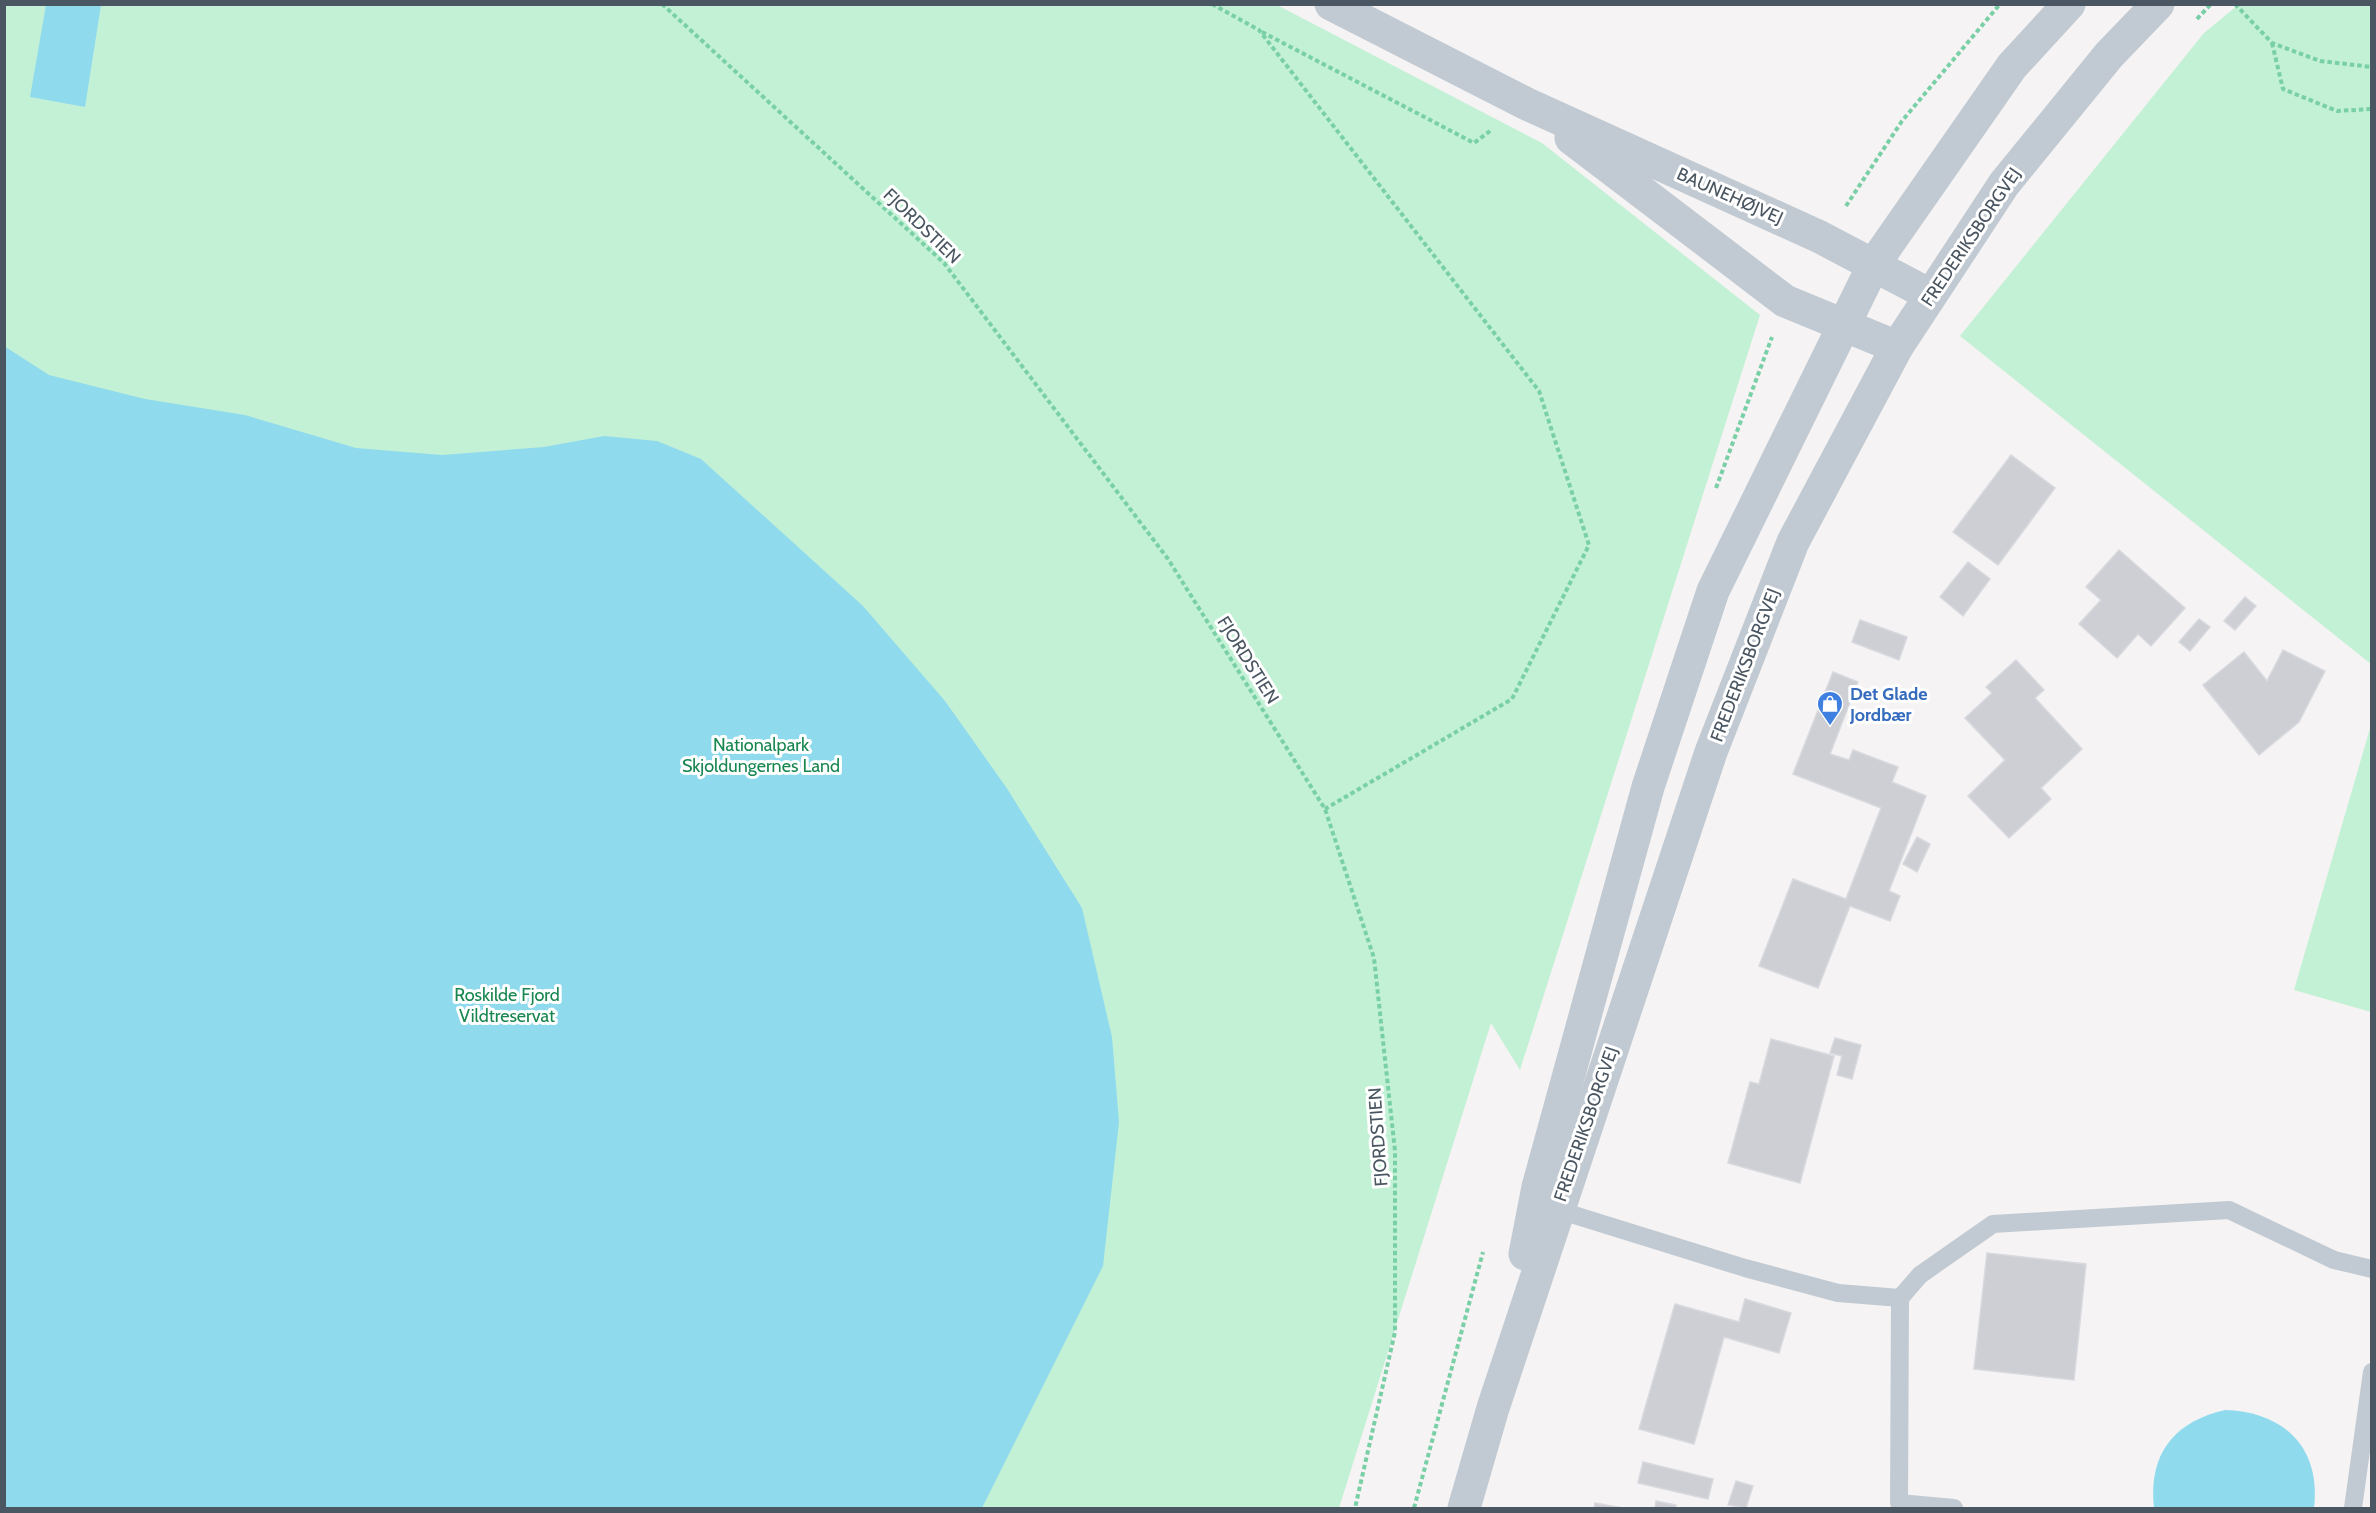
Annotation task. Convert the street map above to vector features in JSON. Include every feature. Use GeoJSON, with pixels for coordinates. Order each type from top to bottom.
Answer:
{"type":"FeatureCollection","features":[{"type":"Feature","properties":{"kind":"street","name":"BAUNEHØJVEJ"},"geometry":{"type":"LineString","coordinates":[[1331,4],[1527,104],[1874,264],[1930,295]]}},
{"type":"Feature","properties":{"kind":"street","name":"FREDERIKSBORGVEJ"},"geometry":{"type":"LineString","coordinates":[[1493,1408],[1538,1187],[1648,787],[1713,591],[1842,324],[1874,264],[2012,66],[2068,4]]}},
{"type":"Feature","properties":{"kind":"street","name":"FREDERIKSBORGVEJ"},"geometry":{"type":"LineString","coordinates":[[1464,1509],[1493,1408],[1711,752],[1793,542],[1897,347],[2004,184],[2109,55],[2158,4]]}},
{"type":"Feature","properties":{"kind":"street","name":"BAUNEHØJVEJ"},"geometry":{"type":"LineString","coordinates":[[1527,104],[1778,297],[1897,347]]}},
{"type":"Feature","properties":{"kind":"lane"},"geometry":{"type":"LineString","coordinates":[[1558,1210],[1745,1269],[1838,1293],[1900,1298]]}},
{"type":"Feature","properties":{"kind":"lane"},"geometry":{"type":"LineString","coordinates":[[1954,1509],[1899,1503],[1900,1298],[1920,1275],[1993,1224],[2229,1210],[2334,1260],[2372,1269]]}},
{"type":"Feature","properties":{"kind":"lane"},"geometry":{"type":"LineString","coordinates":[[2353,1509],[2372,1372]]}},
{"type":"Feature","properties":{"kind":"path","name":"FJORDSTIEN"},"geometry":{"type":"LineString","coordinates":[[662,4],[944,263],[1168,559],[1325,809],[1374,958],[1395,1151],[1395,1332],[1355,1509]]}},
{"type":"Feature","properties":{"kind":"path"},"geometry":{"type":"LineString","coordinates":[[1212,4],[1474,143],[1527,104]]}},
{"type":"Feature","properties":{"kind":"path"},"geometry":{"type":"LineString","coordinates":[[2235,4],[2272,43],[2320,61],[2372,67]]}},
{"type":"Feature","properties":{"kind":"path"},"geometry":{"type":"LineString","coordinates":[[1259,30],[1539,391],[1589,545],[1512,699],[1325,809]]}},
{"type":"Feature","properties":{"kind":"path"},"geometry":{"type":"LineString","coordinates":[[2272,43],[2283,89],[2337,111],[2372,109]]}},
{"type":"Feature","properties":{"kind":"green space","name":"Nationalpark Skjoldungernes Land"},"geometry":{"type":"Polygon","coordinates":[[[5,5],[1277,5],[1542,143],[1760,315],[1520,1070],[1491,1023],[1339,1508],[5,1508],[5,5]]]}},
{"type":"Feature","properties":{"kind":"green space"},"geometry":{"type":"Polygon","coordinates":[[[2238,5],[2371,5],[2371,664],[1960,336],[2204,33],[2238,5]]]}},
{"type":"Feature","properties":{"kind":"green space"},"geometry":{"type":"Polygon","coordinates":[[[2371,725],[2371,1012],[2294,990],[2371,725]]]}},
{"type":"Feature","properties":{"kind":"water"},"geometry":{"type":"Polygon","coordinates":[[[46,5],[101,5],[85,107],[30,97],[46,5]]]}},
{"type":"Feature","properties":{"kind":"water","name":"Roskilde Fjord Vildtreservat"},"geometry":{"type":"Polygon","coordinates":[[[4,346],[49,375],[145,399],[245,415],[356,448],[442,455],[544,447],[604,436],[657,441],[701,459],[863,606],[945,701],[1006,787],[1082,908],[1112,1037],[1119,1122],[1103,1266],[982,1508],[5,1508],[4,346]]]}},
{"type":"Feature","properties":{"kind":"water"},"geometry":{"type":"Polygon","coordinates":[[[2225,1410],[2246,1412],[2265,1418],[2281,1426],[2294,1437],[2311,1467],[2315,1486],[2314,1508],[2154,1508],[2155,1472],[2168,1444],[2178,1432],[2191,1423],[2225,1410]]]}},
{"type":"Feature","properties":{"kind":"building"},"geometry":{"type":"Polygon","coordinates":[[[2011,455],[2055,488],[1998,565],[1953,532],[2011,455]]]}},
{"type":"Feature","properties":{"kind":"building"},"geometry":{"type":"Polygon","coordinates":[[[2119,550],[2185,608],[2151,646],[2138,634],[2117,658],[2079,624],[2101,600],[2086,587],[2119,550]]]}},
{"type":"Feature","properties":{"kind":"building"},"geometry":{"type":"Polygon","coordinates":[[[1968,562],[1990,579],[1963,616],[1940,597],[1968,562]]]}},
{"type":"Feature","properties":{"kind":"building"},"geometry":{"type":"Polygon","coordinates":[[[2245,597],[2256,606],[2235,630],[2224,621],[2245,597]]]}},
{"type":"Feature","properties":{"kind":"building"},"geometry":{"type":"Polygon","coordinates":[[[2199,619],[2210,627],[2190,651],[2179,642],[2199,619]]]}},
{"type":"Feature","properties":{"kind":"building"},"geometry":{"type":"Polygon","coordinates":[[[1860,620],[1907,637],[1899,660],[1852,642],[1860,620]]]}},
{"type":"Feature","properties":{"kind":"building"},"geometry":{"type":"Polygon","coordinates":[[[2283,650],[2325,671],[2299,722],[2259,755],[2203,685],[2244,652],[2267,681],[2283,650]]]}},
{"type":"Feature","properties":{"kind":"building"},"geometry":{"type":"Polygon","coordinates":[[[2016,660],[2044,690],[2035,698],[2082,749],[2041,788],[2051,799],[2009,838],[1968,796],[2005,760],[1965,718],[1992,693],[1986,687],[2016,660]]]}},
{"type":"Feature","properties":{"kind":"building"},"geometry":{"type":"Polygon","coordinates":[[[1833,672],[1858,682],[1830,754],[1849,760],[1853,750],[1898,767],[1892,782],[1926,796],[1889,891],[1900,896],[1890,921],[1850,906],[1818,988],[1759,966],[1793,879],[1846,899],[1881,808],[1793,774],[1833,672]]]}},
{"type":"Feature","properties":{"kind":"building"},"geometry":{"type":"Polygon","coordinates":[[[1917,837],[1930,844],[1917,872],[1903,864],[1917,837]]]}},
{"type":"Feature","properties":{"kind":"building"},"geometry":{"type":"Polygon","coordinates":[[[1835,1038],[1861,1045],[1852,1079],[1837,1075],[1842,1056],[1830,1053],[1835,1038]]]}},
{"type":"Feature","properties":{"kind":"building"},"geometry":{"type":"Polygon","coordinates":[[[1771,1039],[1834,1056],[1800,1183],[1728,1163],[1750,1082],[1759,1084],[1771,1039]]]}},
{"type":"Feature","properties":{"kind":"building"},"geometry":{"type":"Polygon","coordinates":[[[1987,1253],[2086,1264],[2074,1380],[1974,1369],[1987,1253]]]}},
{"type":"Feature","properties":{"kind":"building"},"geometry":{"type":"Polygon","coordinates":[[[1745,1299],[1791,1313],[1779,1353],[1724,1337],[1694,1444],[1639,1429],[1675,1304],[1739,1322],[1745,1299]]]}},
{"type":"Feature","properties":{"kind":"building"},"geometry":{"type":"Polygon","coordinates":[[[1643,1462],[1713,1479],[1708,1499],[1638,1483],[1643,1462]]]}},
{"type":"Feature","properties":{"kind":"building"},"geometry":{"type":"Polygon","coordinates":[[[1736,1481],[1753,1486],[1746,1508],[1728,1505],[1736,1481]]]}},
{"type":"Feature","properties":{"kind":"building"},"geometry":{"type":"Polygon","coordinates":[[[1656,1501],[1676,1505],[1675,1508],[1655,1508],[1656,1501]]]}},
{"type":"Feature","properties":{"kind":"building"},"geometry":{"type":"Polygon","coordinates":[[[1595,1503],[1623,1508],[1594,1508],[1595,1503]]]}},
{"type":"Feature","properties":{"kind":"place","name":"Det Glade Jordbær"},"geometry":{"type":"Point","coordinates":[1830,727]}}]}
